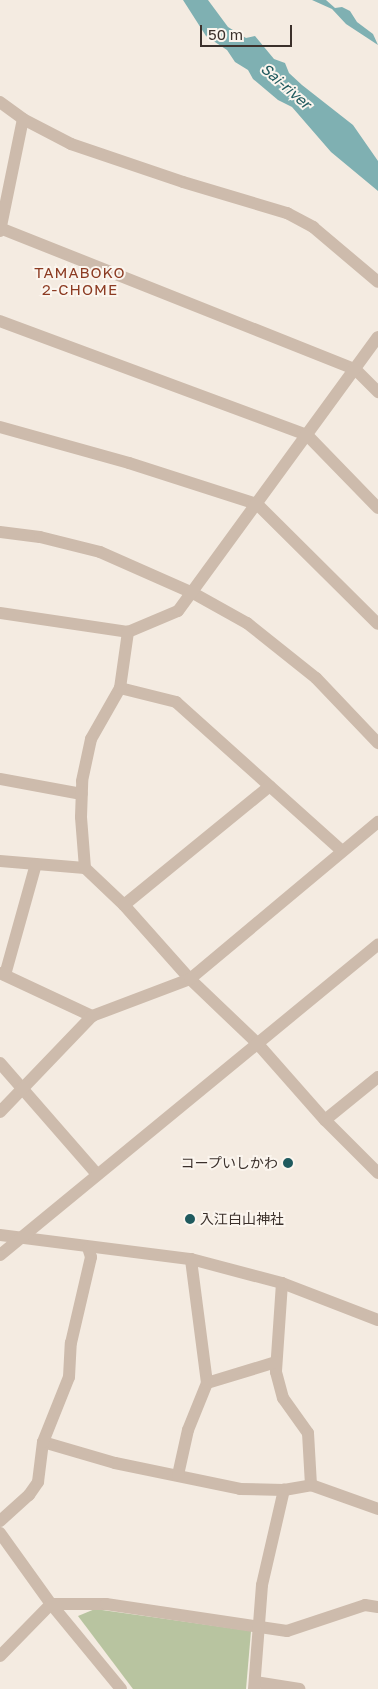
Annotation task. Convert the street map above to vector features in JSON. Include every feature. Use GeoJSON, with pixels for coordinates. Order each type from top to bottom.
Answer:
{"type":"FeatureCollection","features":[{"type":"Feature","properties":{"kind":"street"},"geometry":{"type":"LineString","coordinates":[[0,102],[24,119],[71,144],[183,182],[288,213],[314,227],[378,282]]}},
{"type":"Feature","properties":{"kind":"street"},"geometry":{"type":"LineString","coordinates":[[24,119],[0,229],[355,369],[378,392]]}},
{"type":"Feature","properties":{"kind":"street"},"geometry":{"type":"LineString","coordinates":[[0,321],[307,435],[378,508]]}},
{"type":"Feature","properties":{"kind":"street"},"geometry":{"type":"LineString","coordinates":[[0,613],[128,632],[178,611],[193,593],[378,337]]}},
{"type":"Feature","properties":{"kind":"street"},"geometry":{"type":"LineString","coordinates":[[0,427],[129,463],[257,504],[378,624]]}},
{"type":"Feature","properties":{"kind":"street"},"geometry":{"type":"LineString","coordinates":[[0,532],[40,537],[100,552],[193,593],[247,623],[316,678],[378,743]]}},
{"type":"Feature","properties":{"kind":"street"},"geometry":{"type":"LineString","coordinates":[[85,868],[82,794],[91,739],[120,688],[128,632]]}},
{"type":"Feature","properties":{"kind":"street"},"geometry":{"type":"LineString","coordinates":[[120,688],[176,702],[342,851]]}},
{"type":"Feature","properties":{"kind":"street"},"geometry":{"type":"LineString","coordinates":[[0,779],[82,794]]}},
{"type":"Feature","properties":{"kind":"street"},"geometry":{"type":"LineString","coordinates":[[124,905],[270,786]]}},
{"type":"Feature","properties":{"kind":"street"},"geometry":{"type":"LineString","coordinates":[[0,1112],[92,1016],[190,979],[378,822]]}},
{"type":"Feature","properties":{"kind":"street"},"geometry":{"type":"LineString","coordinates":[[0,861],[85,868],[124,905],[190,979],[257,1043],[325,1120],[376,1169]]}},
{"type":"Feature","properties":{"kind":"street"},"geometry":{"type":"LineString","coordinates":[[36,864],[3,974],[92,1016]]}},
{"type":"Feature","properties":{"kind":"street"},"geometry":{"type":"LineString","coordinates":[[0,1255],[96,1173],[378,944]]}},
{"type":"Feature","properties":{"kind":"street"},"geometry":{"type":"LineString","coordinates":[[0,1063],[96,1173]]}},
{"type":"Feature","properties":{"kind":"street"},"geometry":{"type":"LineString","coordinates":[[325,1120],[378,1077]]}},
{"type":"Feature","properties":{"kind":"street"},"geometry":{"type":"LineString","coordinates":[[0,1235],[88,1248],[191,1259],[282,1283],[378,1320]]}},
{"type":"Feature","properties":{"kind":"street"},"geometry":{"type":"LineString","coordinates":[[0,1521],[29,1495],[38,1482],[43,1442],[69,1377],[71,1343],[91,1257],[88,1248]]}},
{"type":"Feature","properties":{"kind":"street"},"geometry":{"type":"LineString","coordinates":[[178,1475],[188,1430],[207,1383],[191,1259]]}},
{"type":"Feature","properties":{"kind":"street"},"geometry":{"type":"LineString","coordinates":[[282,1283],[276,1362],[283,1398],[308,1433],[311,1485]]}},
{"type":"Feature","properties":{"kind":"street"},"geometry":{"type":"LineString","coordinates":[[207,1383],[276,1362]]}},
{"type":"Feature","properties":{"kind":"street"},"geometry":{"type":"LineString","coordinates":[[43,1442],[115,1464],[178,1475],[240,1489],[284,1490],[311,1485],[376,1507]]}},
{"type":"Feature","properties":{"kind":"street"},"geometry":{"type":"LineString","coordinates":[[284,1490],[262,1585],[255,1685],[299,1689]]}},
{"type":"Feature","properties":{"kind":"street"},"geometry":{"type":"LineString","coordinates":[[0,1533],[113,1686]]}},
{"type":"Feature","properties":{"kind":"street"},"geometry":{"type":"LineString","coordinates":[[0,1656],[51,1604],[106,1604],[287,1631],[365,1605],[378,1607]]}},
{"type":"Feature","properties":{"kind":"green space"},"geometry":{"type":"Polygon","coordinates":[[[95,1609],[251,1631],[246,1689],[133,1689],[78,1616],[95,1609]]]}},
{"type":"Feature","properties":{"kind":"water","name":"Sai-river"},"geometry":{"type":"Polygon","coordinates":[[[183,0],[208,0],[228,27],[246,38],[255,36],[274,59],[285,63],[289,73],[302,85],[353,125],[378,161],[378,191],[331,152],[292,107],[278,100],[253,79],[248,70],[235,62],[227,50],[206,36],[183,0]]]}},
{"type":"Feature","properties":{"kind":"water"},"geometry":{"type":"Polygon","coordinates":[[[312,0],[326,0],[335,8],[342,7],[350,11],[357,22],[373,34],[378,45],[346,24],[332,9],[312,0]]]}},
{"type":"Feature","properties":{"kind":"place","name":"コープいしかわ"},"geometry":{"type":"Point","coordinates":[288,1163]}},
{"type":"Feature","properties":{"kind":"place","name":"入江白山神社"},"geometry":{"type":"Point","coordinates":[190,1219]}},
{"type":"Feature","properties":{"kind":"district","name":"TAMABOKO 2-CHOME"},"geometry":{"type":"Point","coordinates":[80,280]}}]}
